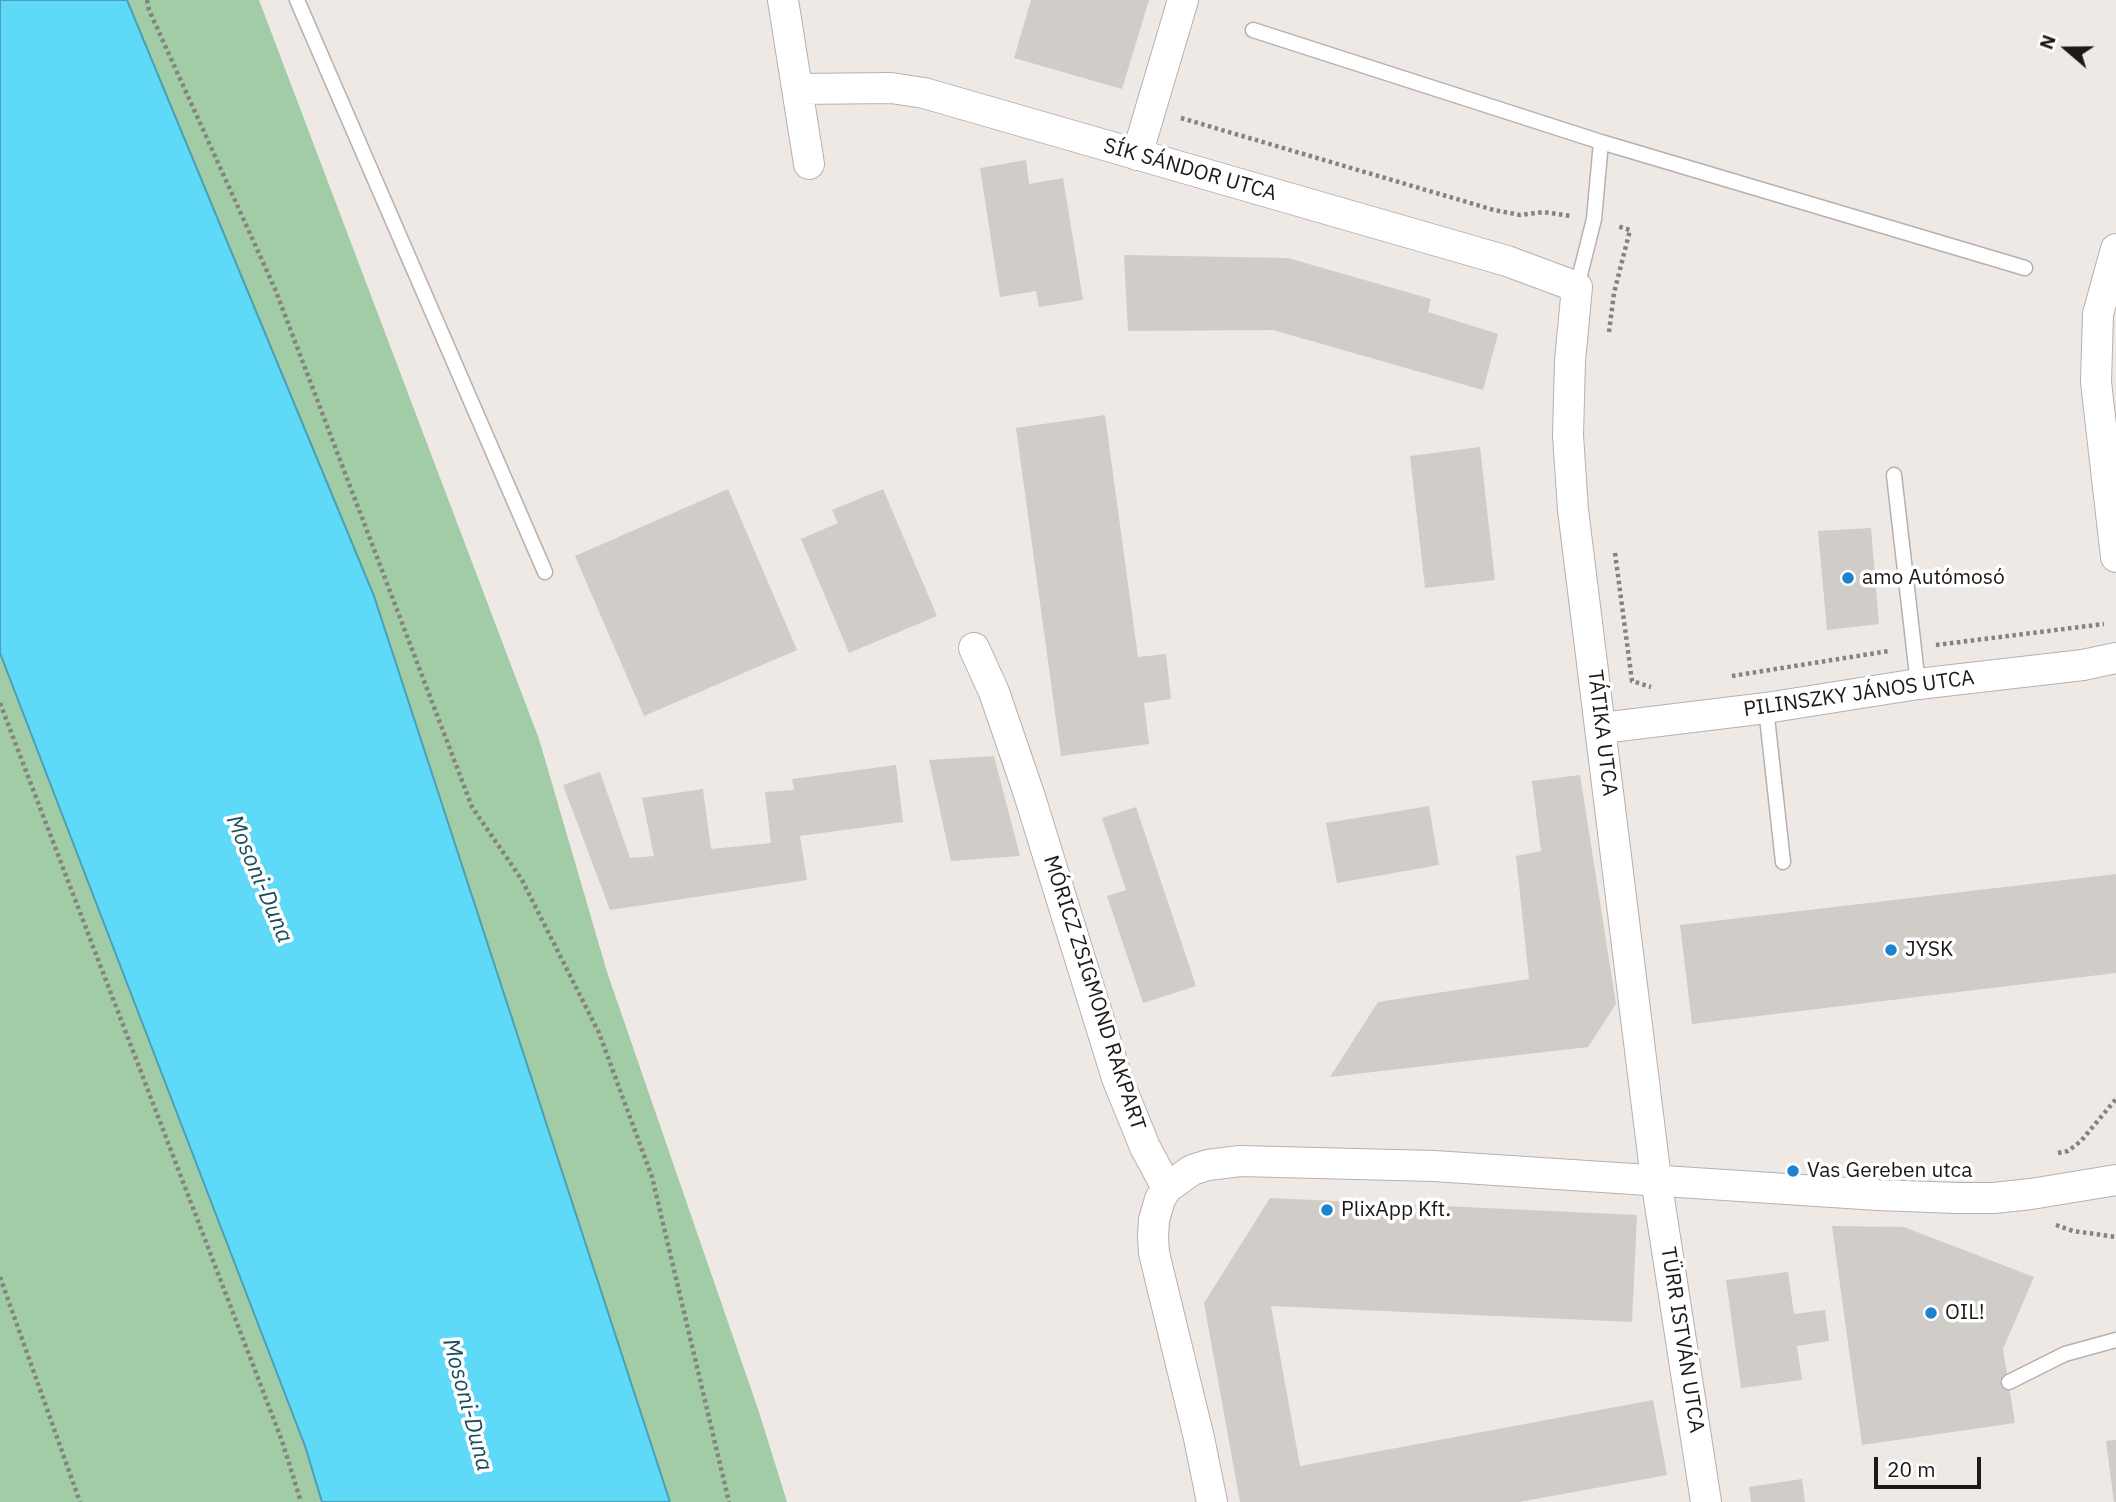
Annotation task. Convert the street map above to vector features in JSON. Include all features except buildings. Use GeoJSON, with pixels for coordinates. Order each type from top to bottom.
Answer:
{"type":"FeatureCollection","features":[{"type":"Feature","properties":{"kind":"street"},"geometry":{"type":"LineString","coordinates":[[783,0],[809,164]]}},
{"type":"Feature","properties":{"kind":"street"},"geometry":{"type":"LineString","coordinates":[[1137,155],[1183,0]]}},
{"type":"Feature","properties":{"kind":"street","name":"SÍK SÁNDOR UTCA"},"geometry":{"type":"LineString","coordinates":[[798,89],[891,88],[924,93],[1507,261],[1577,286]]}},
{"type":"Feature","properties":{"kind":"street"},"geometry":{"type":"LineString","coordinates":[[2116,248],[2098,314],[2096,382],[2116,557]]}},
{"type":"Feature","properties":{"kind":"street","name":"TÁTIKA UTCA"},"geometry":{"type":"LineString","coordinates":[[1577,286],[1570,361],[1568,435],[1573,510],[1656,1179]]}},
{"type":"Feature","properties":{"kind":"street","name":"MÓRICZ ZSIGMOND RAKPART"},"geometry":{"type":"LineString","coordinates":[[974,648],[994,692],[1026,783],[1117,1078],[1145,1147],[1167,1188]]}},
{"type":"Feature","properties":{"kind":"street","name":"PILINSZKY JÁNOS UTCA"},"geometry":{"type":"LineString","coordinates":[[1602,728],[1766,708],[1918,684],[2082,665],[2116,658]]}},
{"type":"Feature","properties":{"kind":"street"},"geometry":{"type":"LineString","coordinates":[[1212,1502],[1154,1253],[1154,1220],[1160,1199],[1167,1188],[1192,1170],[1222,1162],[1240,1161],[1434,1166],[1956,1198],[2031,1194],[2116,1180]]}},
{"type":"Feature","properties":{"kind":"street","name":"TÜRR ISTVÁN UTCA"},"geometry":{"type":"LineString","coordinates":[[1656,1179],[1706,1502]]}},
{"type":"Feature","properties":{"kind":"lane"},"geometry":{"type":"LineString","coordinates":[[297,0],[545,572]]}},
{"type":"Feature","properties":{"kind":"lane"},"geometry":{"type":"LineString","coordinates":[[1253,30],[1601,142],[2025,268]]}},
{"type":"Feature","properties":{"kind":"lane"},"geometry":{"type":"LineString","coordinates":[[1577,286],[1594,219],[1601,142]]}},
{"type":"Feature","properties":{"kind":"lane"},"geometry":{"type":"LineString","coordinates":[[1894,475],[1918,684]]}},
{"type":"Feature","properties":{"kind":"lane"},"geometry":{"type":"LineString","coordinates":[[1766,708],[1783,862]]}},
{"type":"Feature","properties":{"kind":"lane"},"geometry":{"type":"LineString","coordinates":[[2008,1382],[2065,1354],[2116,1340]]}},
{"type":"Feature","properties":{"kind":"path"},"geometry":{"type":"LineString","coordinates":[[147,0],[163,43],[275,289],[472,807],[522,880],[599,1033],[652,1177],[729,1502]]}},
{"type":"Feature","properties":{"kind":"path"},"geometry":{"type":"LineString","coordinates":[[0,703],[282,1441],[301,1502]]}},
{"type":"Feature","properties":{"kind":"path"},"geometry":{"type":"LineString","coordinates":[[2061,1153],[2075,1147],[2116,1099]]}},
{"type":"Feature","properties":{"kind":"path"},"geometry":{"type":"LineString","coordinates":[[2073,1231],[2116,1237]]}},
{"type":"Feature","properties":{"kind":"path"},"geometry":{"type":"LineString","coordinates":[[0,1277],[80,1502]]}},
{"type":"Feature","properties":{"kind":"green space"},"geometry":{"type":"Polygon","coordinates":[[[127,0],[259,0],[539,739],[607,972],[759,1412],[787,1502],[670,1502],[374,596],[127,0]]]}},
{"type":"Feature","properties":{"kind":"green space"},"geometry":{"type":"Polygon","coordinates":[[[0,653],[305,1446],[322,1502],[0,1502],[0,653]]]}},
{"type":"Feature","properties":{"kind":"water","name":"Mosoni-Duna"},"geometry":{"type":"Polygon","coordinates":[[[0,0],[127,0],[374,596],[670,1502],[322,1502],[305,1446],[0,653],[0,0]]]}},
{"type":"Feature","properties":{"kind":"place","name":"amo Autómosó"},"geometry":{"type":"Point","coordinates":[1848,578]}},
{"type":"Feature","properties":{"kind":"place","name":"JYSK"},"geometry":{"type":"Point","coordinates":[1891,950]}},
{"type":"Feature","properties":{"kind":"place","name":"Vas Gereben utca"},"geometry":{"type":"Point","coordinates":[1793,1171]}},
{"type":"Feature","properties":{"kind":"place","name":"PlixApp Kft."},"geometry":{"type":"Point","coordinates":[1327,1210]}},
{"type":"Feature","properties":{"kind":"place","name":"OIL!"},"geometry":{"type":"Point","coordinates":[1931,1313]}}]}
